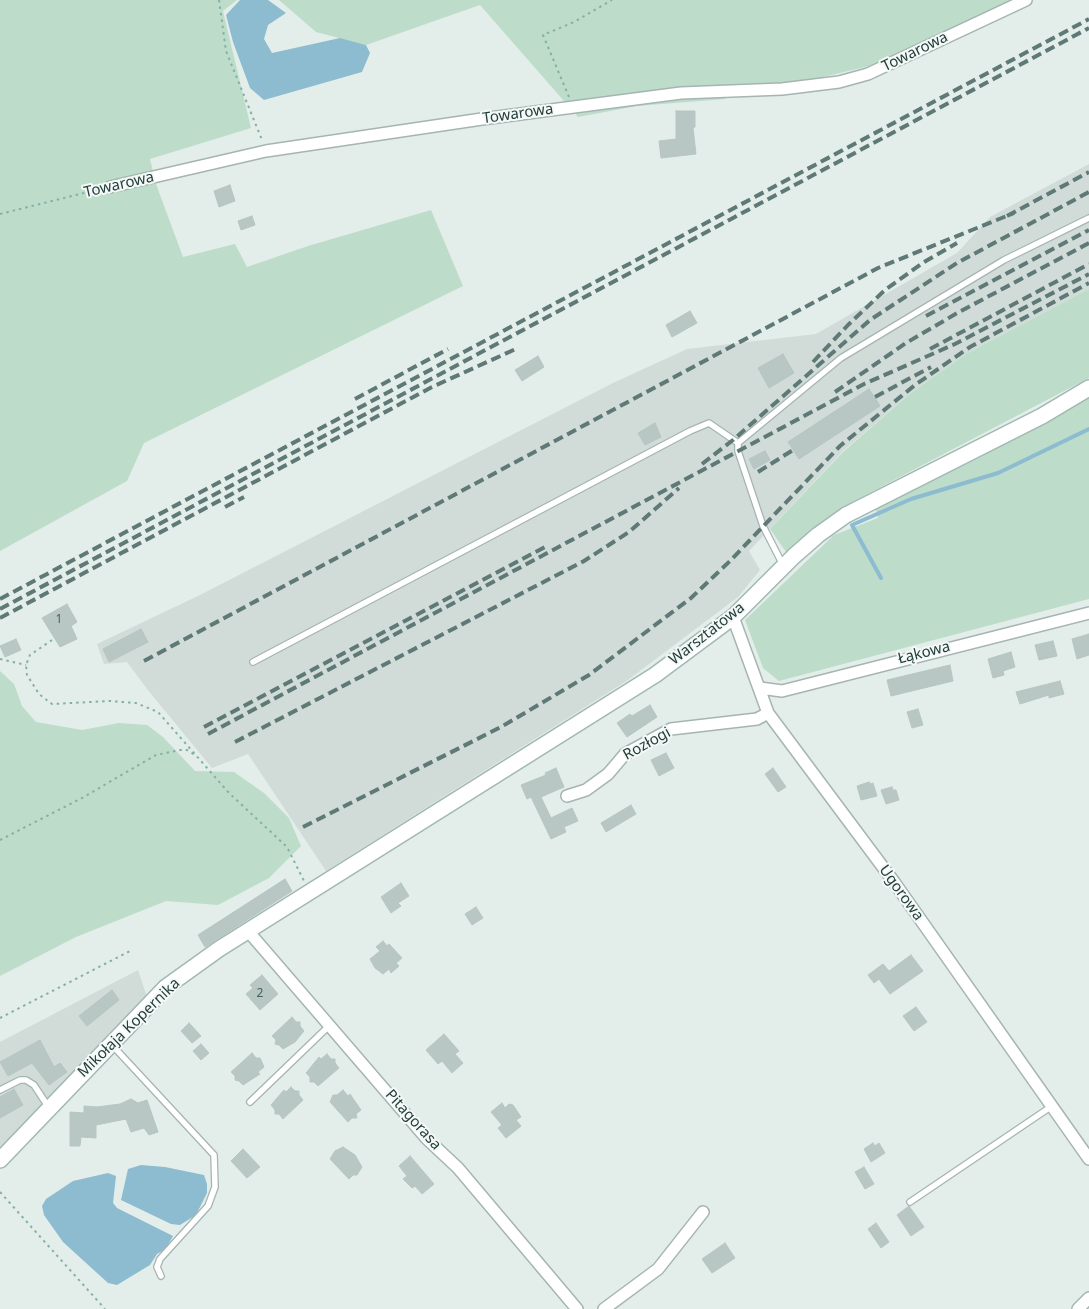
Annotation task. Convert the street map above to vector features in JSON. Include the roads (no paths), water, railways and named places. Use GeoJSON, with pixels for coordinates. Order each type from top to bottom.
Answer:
{"type":"FeatureCollection","features":[{"type":"Feature","properties":{"kind":"street","name":"Towarowa"},"geometry":{"type":"LineString","coordinates":[[110,187],[266,151],[681,93],[782,89],[839,82],[876,71],[1026,0]]}},
{"type":"Feature","properties":{"kind":"street","name":"Warsztatowa"},"geometry":{"type":"LineString","coordinates":[[349,867],[655,675],[734,617],[818,535],[846,515],[1042,416],[1089,388]]}},
{"type":"Feature","properties":{"kind":"street","name":"Łąkowa"},"geometry":{"type":"LineString","coordinates":[[760,688],[782,691],[1089,612]]}},
{"type":"Feature","properties":{"kind":"street","name":"Ugorowa"},"geometry":{"type":"LineString","coordinates":[[734,617],[768,713],[894,882],[1089,1159]]}},
{"type":"Feature","properties":{"kind":"street","name":"Rozłogi"},"geometry":{"type":"LineString","coordinates":[[567,796],[586,790],[608,774],[625,754],[666,731],[678,727],[757,719],[768,713]]}},
{"type":"Feature","properties":{"kind":"street","name":"Mikołaja Kopernika"},"geometry":{"type":"LineString","coordinates":[[0,1160],[166,987],[248,931],[349,867]]}},
{"type":"Feature","properties":{"kind":"street","name":"Pitagorasa"},"geometry":{"type":"LineString","coordinates":[[248,931],[428,1139],[458,1168],[577,1309]]}},
{"type":"Feature","properties":{"kind":"street"},"geometry":{"type":"LineString","coordinates":[[604,1309],[658,1269],[703,1212]]}},
{"type":"Feature","properties":{"kind":"street"},"geometry":{"type":"LineString","coordinates":[[1078,1309],[1089,1298]]}},
{"type":"Feature","properties":{"kind":"lane"},"geometry":{"type":"LineString","coordinates":[[738,443],[841,358],[1004,260],[1089,218]]}},
{"type":"Feature","properties":{"kind":"lane"},"geometry":{"type":"LineString","coordinates":[[253,662],[690,431],[709,423],[738,443]]}},
{"type":"Feature","properties":{"kind":"lane"},"geometry":{"type":"LineString","coordinates":[[738,443],[738,451],[763,526],[784,567]]}},
{"type":"Feature","properties":{"kind":"lane"},"geometry":{"type":"LineString","coordinates":[[250,1102],[330,1025]]}},
{"type":"Feature","properties":{"kind":"lane"},"geometry":{"type":"LineString","coordinates":[[111,1044],[214,1155],[215,1188],[208,1206],[160,1259],[157,1267],[161,1276]]}},
{"type":"Feature","properties":{"kind":"lane"},"geometry":{"type":"LineString","coordinates":[[0,1090],[20,1080],[26,1080],[34,1085],[49,1108]]}},
{"type":"Feature","properties":{"kind":"lane"},"geometry":{"type":"LineString","coordinates":[[910,1202],[1052,1106]]}},
{"type":"Feature","properties":{"kind":"water"},"geometry":{"type":"Polygon","coordinates":[[[240,0],[268,0],[286,13],[268,25],[264,39],[272,53],[340,38],[366,45],[370,53],[362,72],[264,100],[250,88],[233,42],[226,15],[240,0]]]}},
{"type":"Feature","properties":{"kind":"water"},"geometry":{"type":"Polygon","coordinates":[[[141,1165],[165,1167],[204,1175],[207,1193],[196,1215],[180,1225],[171,1224],[121,1200],[128,1169],[141,1165]]]}},
{"type":"Feature","properties":{"kind":"water"},"geometry":{"type":"Polygon","coordinates":[[[108,1173],[116,1176],[113,1203],[117,1208],[173,1236],[166,1249],[157,1254],[150,1265],[117,1285],[108,1283],[63,1242],[44,1215],[42,1206],[46,1199],[73,1181],[108,1173]]]}},
{"type":"Feature","properties":{"kind":"waterway"},"geometry":{"type":"LineString","coordinates":[[881,578],[852,525],[911,499],[998,473],[1089,429]]}},
{"type":"Feature","properties":{"kind":"railway"},"geometry":{"type":"LineString","coordinates":[[0,599],[1089,19]]}},
{"type":"Feature","properties":{"kind":"railway"},"geometry":{"type":"LineString","coordinates":[[0,609],[1089,28]]}},
{"type":"Feature","properties":{"kind":"railway"},"geometry":{"type":"LineString","coordinates":[[1007,216],[1089,172]]}},
{"type":"Feature","properties":{"kind":"railway"},"geometry":{"type":"LineString","coordinates":[[702,464],[733,440],[870,320],[957,263],[1089,192]]}},
{"type":"Feature","properties":{"kind":"railway"},"geometry":{"type":"LineString","coordinates":[[144,661],[878,268],[1014,213]]}},
{"type":"Feature","properties":{"kind":"railway"},"geometry":{"type":"LineString","coordinates":[[926,316],[1089,230]]}},
{"type":"Feature","properties":{"kind":"railway"},"geometry":{"type":"LineString","coordinates":[[813,362],[885,290],[924,262],[957,243]]}},
{"type":"Feature","properties":{"kind":"railway"},"geometry":{"type":"LineString","coordinates":[[835,392],[906,343],[959,312],[1089,243]]}},
{"type":"Feature","properties":{"kind":"railway"},"geometry":{"type":"LineString","coordinates":[[930,349],[1089,264]]}},
{"type":"Feature","properties":{"kind":"railway"},"geometry":{"type":"LineString","coordinates":[[208,734],[864,384],[955,344],[1089,274]]}},
{"type":"Feature","properties":{"kind":"railway"},"geometry":{"type":"LineString","coordinates":[[303,827],[501,727],[589,675],[691,598],[730,561],[840,446],[915,385],[970,347],[1089,283]]}},
{"type":"Feature","properties":{"kind":"railway"},"geometry":{"type":"LineString","coordinates":[[0,618],[432,387],[518,348]]}},
{"type":"Feature","properties":{"kind":"railway"},"geometry":{"type":"LineString","coordinates":[[355,399],[448,349]]}},
{"type":"Feature","properties":{"kind":"railway"},"geometry":{"type":"LineString","coordinates":[[875,397],[931,367]]}},
{"type":"Feature","properties":{"kind":"railway"},"geometry":{"type":"LineString","coordinates":[[758,472],[793,450]]}},
{"type":"Feature","properties":{"kind":"railway"},"geometry":{"type":"LineString","coordinates":[[235,742],[584,561],[629,532],[679,488]]}},
{"type":"Feature","properties":{"kind":"railway"},"geometry":{"type":"LineString","coordinates":[[225,507],[244,497]]}},
{"type":"Feature","properties":{"kind":"railway"},"geometry":{"type":"LineString","coordinates":[[204,727],[547,546]]}}]}
